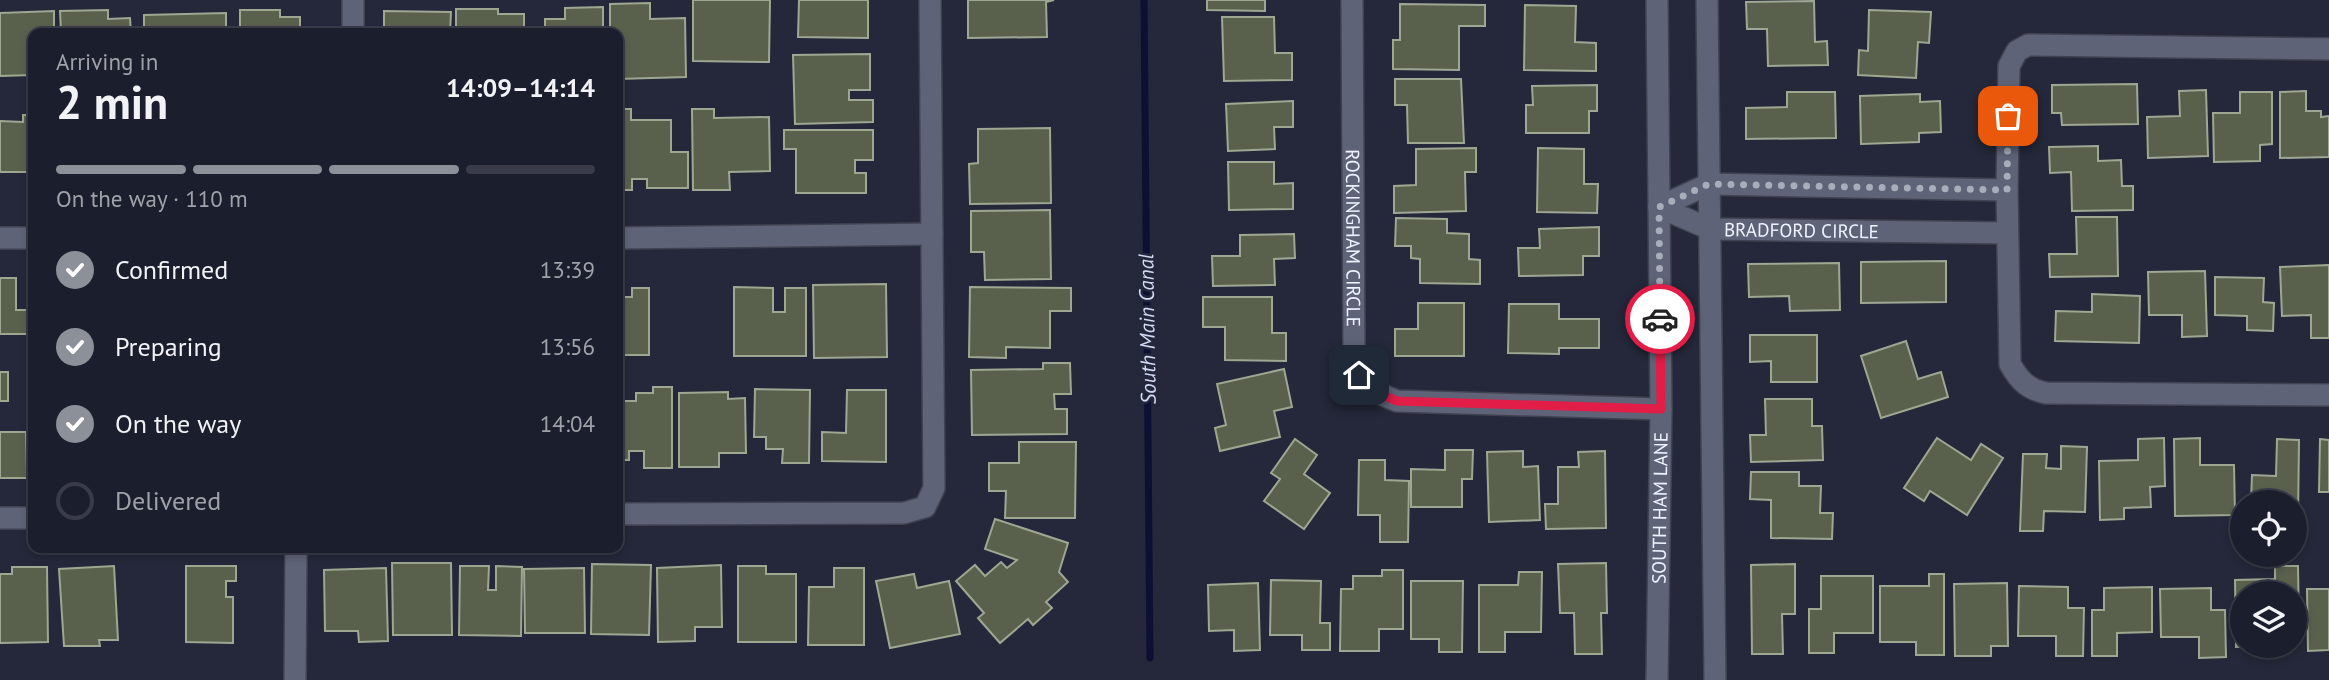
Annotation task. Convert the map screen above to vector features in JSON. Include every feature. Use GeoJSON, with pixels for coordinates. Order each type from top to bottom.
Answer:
{"type":"FeatureCollection","features":[{"type":"Feature","properties":{"kind":"street"},"geometry":{"type":"LineString","coordinates":[[353,0],[353,28]]}},
{"type":"Feature","properties":{"kind":"street"},"geometry":{"type":"LineString","coordinates":[[623,514],[904,513],[925,507],[934,488],[930,0]]}},
{"type":"Feature","properties":{"kind":"street","name":"ROCKINGHAM CIRCLE"},"geometry":{"type":"LineString","coordinates":[[1352,0],[1354,347],[1359,375],[1373,391],[1397,401],[1661,409]]}},
{"type":"Feature","properties":{"kind":"street","name":"SOUTH HAM LANE"},"geometry":{"type":"LineString","coordinates":[[1657,0],[1661,409],[1657,680]]}},
{"type":"Feature","properties":{"kind":"street"},"geometry":{"type":"LineString","coordinates":[[1707,0],[1715,680]]}},
{"type":"Feature","properties":{"kind":"street"},"geometry":{"type":"LineString","coordinates":[[2329,49],[2028,46],[2017,51],[2009,66],[2007,190],[2010,364],[2018,380],[2046,393],[2329,395]]}},
{"type":"Feature","properties":{"kind":"street"},"geometry":{"type":"LineString","coordinates":[[1659,207],[1709,184],[2007,190]]}},
{"type":"Feature","properties":{"kind":"street","name":"BRADFORD CIRCLE"},"geometry":{"type":"LineString","coordinates":[[1659,207],[1710,229],[2007,233]]}},
{"type":"Feature","properties":{"kind":"street"},"geometry":{"type":"LineString","coordinates":[[623,238],[932,234]]}},
{"type":"Feature","properties":{"kind":"street"},"geometry":{"type":"LineString","coordinates":[[0,238],[28,238]]}},
{"type":"Feature","properties":{"kind":"street"},"geometry":{"type":"LineString","coordinates":[[0,518],[28,518]]}},
{"type":"Feature","properties":{"kind":"street"},"geometry":{"type":"LineString","coordinates":[[295,680],[296,553]]}},
{"type":"Feature","properties":{"kind":"building"},"geometry":{"type":"Polygon","coordinates":[[[693,0],[770,0],[769,62],[693,61],[693,0]]]}},
{"type":"Feature","properties":{"kind":"building"},"geometry":{"type":"Polygon","coordinates":[[[799,0],[868,0],[868,38],[798,37],[799,0]]]}},
{"type":"Feature","properties":{"kind":"building"},"geometry":{"type":"Polygon","coordinates":[[[968,0],[1054,0],[1046,2],[1047,37],[968,38],[968,0]]]}},
{"type":"Feature","properties":{"kind":"building"},"geometry":{"type":"Polygon","coordinates":[[[1207,0],[1265,0],[1265,11],[1207,10],[1207,0]]]}},
{"type":"Feature","properties":{"kind":"building"},"geometry":{"type":"Polygon","coordinates":[[[1814,1],[1815,42],[1827,41],[1828,65],[1768,66],[1767,29],[1747,29],[1746,2],[1814,1]]]}},
{"type":"Feature","properties":{"kind":"building"},"geometry":{"type":"Polygon","coordinates":[[[650,3],[650,19],[685,18],[686,77],[623,79],[623,28],[610,28],[610,4],[650,3]]]}},
{"type":"Feature","properties":{"kind":"building"},"geometry":{"type":"Polygon","coordinates":[[[1400,4],[1485,5],[1485,26],[1459,26],[1459,70],[1393,69],[1393,40],[1400,40],[1400,4]]]}},
{"type":"Feature","properties":{"kind":"building"},"geometry":{"type":"Polygon","coordinates":[[[1525,5],[1576,6],[1575,42],[1596,43],[1596,71],[1524,70],[1525,5]]]}},
{"type":"Feature","properties":{"kind":"building"},"geometry":{"type":"Polygon","coordinates":[[[603,7],[603,28],[545,28],[545,19],[565,19],[565,8],[603,7]]]}},
{"type":"Feature","properties":{"kind":"building"},"geometry":{"type":"Polygon","coordinates":[[[456,9],[498,9],[498,14],[524,14],[524,28],[456,28],[456,9]]]}},
{"type":"Feature","properties":{"kind":"building"},"geometry":{"type":"Polygon","coordinates":[[[108,10],[108,19],[130,18],[131,28],[61,28],[60,11],[108,10]]]}},
{"type":"Feature","properties":{"kind":"building"},"geometry":{"type":"Polygon","coordinates":[[[240,10],[280,10],[280,17],[300,17],[300,28],[240,28],[240,10]]]}},
{"type":"Feature","properties":{"kind":"building"},"geometry":{"type":"Polygon","coordinates":[[[1869,10],[1931,12],[1929,43],[1918,42],[1916,78],[1858,75],[1859,50],[1868,51],[1869,10]]]}},
{"type":"Feature","properties":{"kind":"building"},"geometry":{"type":"Polygon","coordinates":[[[54,11],[54,28],[28,28],[28,75],[0,76],[0,13],[54,11]]]}},
{"type":"Feature","properties":{"kind":"building"},"geometry":{"type":"Polygon","coordinates":[[[384,11],[451,12],[450,28],[384,28],[384,11]]]}},
{"type":"Feature","properties":{"kind":"building"},"geometry":{"type":"Polygon","coordinates":[[[226,13],[226,28],[144,28],[144,15],[226,13]]]}},
{"type":"Feature","properties":{"kind":"building"},"geometry":{"type":"Polygon","coordinates":[[[1222,17],[1274,17],[1275,53],[1292,53],[1292,80],[1224,81],[1222,17]]]}},
{"type":"Feature","properties":{"kind":"building"},"geometry":{"type":"Polygon","coordinates":[[[870,54],[870,90],[849,90],[849,100],[873,100],[873,122],[795,124],[793,55],[870,54]]]}},
{"type":"Feature","properties":{"kind":"building"},"geometry":{"type":"Polygon","coordinates":[[[1395,79],[1461,79],[1464,143],[1408,143],[1407,105],[1395,105],[1395,79]]]}},
{"type":"Feature","properties":{"kind":"building"},"geometry":{"type":"Polygon","coordinates":[[[2137,84],[2138,124],[2062,125],[2061,113],[2052,113],[2052,85],[2137,84]]]}},
{"type":"Feature","properties":{"kind":"building"},"geometry":{"type":"Polygon","coordinates":[[[1597,85],[1597,111],[1589,111],[1589,133],[1526,133],[1526,105],[1533,105],[1532,86],[1597,85]]]}},
{"type":"Feature","properties":{"kind":"building"},"geometry":{"type":"Polygon","coordinates":[[[2206,90],[2208,156],[2148,158],[2147,117],[2180,116],[2179,91],[2206,90]]]}},
{"type":"Feature","properties":{"kind":"building"},"geometry":{"type":"Polygon","coordinates":[[[2306,91],[2306,111],[2321,111],[2321,117],[2329,116],[2329,157],[2280,158],[2280,92],[2306,91]]]}},
{"type":"Feature","properties":{"kind":"building"},"geometry":{"type":"Polygon","coordinates":[[[1787,92],[1835,92],[1836,138],[1746,139],[1746,108],[1787,107],[1787,92]]]}},
{"type":"Feature","properties":{"kind":"building"},"geometry":{"type":"Polygon","coordinates":[[[2240,92],[2272,92],[2272,144],[2260,145],[2260,161],[2214,162],[2213,113],[2240,113],[2240,92]]]}},
{"type":"Feature","properties":{"kind":"building"},"geometry":{"type":"Polygon","coordinates":[[[1920,94],[1920,102],[1940,101],[1941,132],[1919,133],[1919,142],[1861,144],[1860,96],[1920,94]]]}},
{"type":"Feature","properties":{"kind":"building"},"geometry":{"type":"Polygon","coordinates":[[[1293,101],[1293,127],[1274,127],[1275,149],[1228,151],[1226,104],[1293,101]]]}},
{"type":"Feature","properties":{"kind":"building"},"geometry":{"type":"Polygon","coordinates":[[[623,109],[631,109],[631,120],[671,120],[671,152],[688,152],[688,188],[647,188],[647,179],[632,179],[632,190],[623,190],[623,109]]]}},
{"type":"Feature","properties":{"kind":"building"},"geometry":{"type":"Polygon","coordinates":[[[692,109],[714,109],[714,118],[769,117],[770,171],[729,172],[730,190],[693,190],[692,109]]]}},
{"type":"Feature","properties":{"kind":"building"},"geometry":{"type":"Polygon","coordinates":[[[23,115],[28,115],[28,172],[0,172],[0,121],[23,122],[23,115]]]}},
{"type":"Feature","properties":{"kind":"building"},"geometry":{"type":"Polygon","coordinates":[[[1050,128],[1051,203],[970,204],[969,164],[978,163],[978,129],[1050,128]]]}},
{"type":"Feature","properties":{"kind":"building"},"geometry":{"type":"Polygon","coordinates":[[[784,130],[873,130],[873,160],[855,160],[855,173],[866,173],[866,193],[796,193],[796,149],[784,149],[784,130]]]}},
{"type":"Feature","properties":{"kind":"building"},"geometry":{"type":"Polygon","coordinates":[[[2098,146],[2098,161],[2121,160],[2122,186],[2133,186],[2133,210],[2072,211],[2071,172],[2050,173],[2049,147],[2098,146]]]}},
{"type":"Feature","properties":{"kind":"building"},"geometry":{"type":"Polygon","coordinates":[[[1476,148],[1476,172],[1465,172],[1466,211],[1394,213],[1394,186],[1416,185],[1416,149],[1476,148]]]}},
{"type":"Feature","properties":{"kind":"building"},"geometry":{"type":"Polygon","coordinates":[[[1538,148],[1584,149],[1584,184],[1598,184],[1597,213],[1537,212],[1538,148]]]}},
{"type":"Feature","properties":{"kind":"building"},"geometry":{"type":"Polygon","coordinates":[[[1228,162],[1274,162],[1274,184],[1293,183],[1293,209],[1229,210],[1228,162]]]}},
{"type":"Feature","properties":{"kind":"building"},"geometry":{"type":"Polygon","coordinates":[[[1050,210],[1051,279],[985,280],[984,252],[971,252],[971,211],[1050,210]]]}},
{"type":"Feature","properties":{"kind":"building"},"geometry":{"type":"Polygon","coordinates":[[[2076,217],[2117,217],[2118,276],[2050,277],[2049,254],[2077,254],[2076,217]]]}},
{"type":"Feature","properties":{"kind":"building"},"geometry":{"type":"Polygon","coordinates":[[[1396,218],[1447,219],[1447,233],[1469,234],[1469,259],[1480,260],[1480,284],[1420,283],[1420,259],[1411,258],[1411,246],[1395,246],[1396,218]]]}},
{"type":"Feature","properties":{"kind":"building"},"geometry":{"type":"Polygon","coordinates":[[[1599,227],[1599,256],[1583,256],[1583,275],[1519,276],[1518,248],[1540,248],[1539,229],[1599,227]]]}},
{"type":"Feature","properties":{"kind":"building"},"geometry":{"type":"Polygon","coordinates":[[[1294,234],[1295,258],[1274,259],[1275,285],[1213,286],[1212,256],[1240,256],[1240,235],[1294,234]]]}},
{"type":"Feature","properties":{"kind":"building"},"geometry":{"type":"Polygon","coordinates":[[[1946,261],[1946,302],[1861,303],[1861,262],[1946,261]]]}},
{"type":"Feature","properties":{"kind":"building"},"geometry":{"type":"Polygon","coordinates":[[[1839,263],[1840,310],[1790,311],[1789,296],[1749,297],[1748,264],[1839,263]]]}},
{"type":"Feature","properties":{"kind":"building"},"geometry":{"type":"Polygon","coordinates":[[[2329,265],[2329,338],[2311,338],[2311,315],[2282,316],[2280,267],[2329,265]]]}},
{"type":"Feature","properties":{"kind":"building"},"geometry":{"type":"Polygon","coordinates":[[[2205,271],[2207,336],[2182,337],[2182,315],[2149,315],[2148,272],[2205,271]]]}},
{"type":"Feature","properties":{"kind":"building"},"geometry":{"type":"Polygon","coordinates":[[[2215,277],[2264,278],[2263,302],[2274,303],[2273,331],[2247,330],[2247,316],[2215,315],[2215,277]]]}},
{"type":"Feature","properties":{"kind":"building"},"geometry":{"type":"Polygon","coordinates":[[[0,278],[16,278],[16,310],[28,310],[28,334],[0,334],[0,278]]]}},
{"type":"Feature","properties":{"kind":"building"},"geometry":{"type":"Polygon","coordinates":[[[886,284],[887,357],[814,358],[813,285],[886,284]]]}},
{"type":"Feature","properties":{"kind":"building"},"geometry":{"type":"Polygon","coordinates":[[[734,287],[773,288],[773,312],[785,312],[785,288],[806,288],[806,356],[734,356],[734,287]]]}},
{"type":"Feature","properties":{"kind":"building"},"geometry":{"type":"Polygon","coordinates":[[[970,287],[1071,288],[1071,311],[1050,311],[1050,348],[1006,347],[1006,358],[969,357],[970,287]]]}},
{"type":"Feature","properties":{"kind":"building"},"geometry":{"type":"Polygon","coordinates":[[[632,288],[649,288],[649,355],[623,355],[623,297],[632,297],[632,288]]]}},
{"type":"Feature","properties":{"kind":"building"},"geometry":{"type":"Polygon","coordinates":[[[2092,294],[2140,296],[2139,343],[2055,341],[2056,311],[2092,312],[2092,294]]]}},
{"type":"Feature","properties":{"kind":"building"},"geometry":{"type":"Polygon","coordinates":[[[1203,297],[1272,297],[1272,333],[1286,333],[1286,361],[1225,360],[1225,327],[1203,327],[1203,297]]]}},
{"type":"Feature","properties":{"kind":"building"},"geometry":{"type":"Polygon","coordinates":[[[1418,303],[1464,303],[1464,356],[1395,356],[1395,329],[1418,329],[1418,303]]]}},
{"type":"Feature","properties":{"kind":"building"},"geometry":{"type":"Polygon","coordinates":[[[1509,304],[1559,304],[1559,319],[1599,319],[1599,348],[1559,348],[1559,354],[1508,353],[1509,304]]]}},
{"type":"Feature","properties":{"kind":"building"},"geometry":{"type":"Polygon","coordinates":[[[1750,335],[1817,335],[1817,382],[1771,382],[1771,361],[1750,362],[1750,335]]]}},
{"type":"Feature","properties":{"kind":"building"},"geometry":{"type":"Polygon","coordinates":[[[1906,341],[1918,379],[1941,372],[1948,397],[1881,418],[1861,356],[1906,341]]]}},
{"type":"Feature","properties":{"kind":"building"},"geometry":{"type":"Polygon","coordinates":[[[1043,363],[1070,363],[1071,394],[1054,394],[1055,409],[1067,409],[1067,434],[972,435],[971,370],[1043,369],[1043,363]]]}},
{"type":"Feature","properties":{"kind":"building"},"geometry":{"type":"Polygon","coordinates":[[[1284,369],[1292,407],[1274,411],[1280,437],[1220,451],[1215,428],[1226,425],[1217,384],[1284,369]]]}},
{"type":"Feature","properties":{"kind":"building"},"geometry":{"type":"Polygon","coordinates":[[[0,372],[8,372],[8,401],[0,401],[0,372]]]}},
{"type":"Feature","properties":{"kind":"building"},"geometry":{"type":"Polygon","coordinates":[[[653,387],[672,387],[672,468],[644,468],[644,451],[629,451],[629,460],[623,460],[623,401],[636,401],[636,393],[653,393],[653,387]]]}},
{"type":"Feature","properties":{"kind":"building"},"geometry":{"type":"Polygon","coordinates":[[[755,389],[810,390],[809,463],[782,463],[783,449],[766,449],[766,437],[754,437],[755,389]]]}},
{"type":"Feature","properties":{"kind":"building"},"geometry":{"type":"Polygon","coordinates":[[[847,390],[886,390],[886,462],[822,461],[822,432],[846,433],[847,390]]]}},
{"type":"Feature","properties":{"kind":"building"},"geometry":{"type":"Polygon","coordinates":[[[728,392],[728,399],[745,398],[746,453],[719,453],[719,467],[679,467],[679,393],[728,392]]]}},
{"type":"Feature","properties":{"kind":"building"},"geometry":{"type":"Polygon","coordinates":[[[1765,399],[1812,399],[1812,426],[1822,426],[1823,460],[1751,462],[1750,435],[1766,435],[1765,399]]]}},
{"type":"Feature","properties":{"kind":"building"},"geometry":{"type":"Polygon","coordinates":[[[0,432],[26,432],[27,478],[0,478],[0,432]]]}},
{"type":"Feature","properties":{"kind":"building"},"geometry":{"type":"Polygon","coordinates":[[[1937,438],[1971,460],[1981,444],[2003,458],[1967,515],[1930,491],[1924,501],[1904,488],[1937,438]]]}},
{"type":"Feature","properties":{"kind":"building"},"geometry":{"type":"Polygon","coordinates":[[[2164,438],[2165,486],[2150,487],[2151,507],[2124,508],[2124,519],[2100,520],[2099,461],[2138,460],[2138,439],[2164,438]]]}},
{"type":"Feature","properties":{"kind":"building"},"geometry":{"type":"Polygon","coordinates":[[[2200,438],[2200,465],[2234,465],[2234,490],[2230,490],[2230,515],[2175,516],[2174,439],[2200,438]]]}},
{"type":"Feature","properties":{"kind":"building"},"geometry":{"type":"Polygon","coordinates":[[[1295,439],[1317,455],[1304,474],[1330,493],[1304,529],[1264,501],[1280,479],[1271,473],[1295,439]]]}},
{"type":"Feature","properties":{"kind":"building"},"geometry":{"type":"Polygon","coordinates":[[[2277,439],[2299,440],[2298,490],[2251,490],[2252,475],[2276,476],[2277,439]]]}},
{"type":"Feature","properties":{"kind":"building"},"geometry":{"type":"Polygon","coordinates":[[[2320,439],[2329,440],[2329,492],[2319,492],[2320,439]]]}},
{"type":"Feature","properties":{"kind":"building"},"geometry":{"type":"Polygon","coordinates":[[[1019,442],[1076,442],[1075,518],[1005,518],[1006,491],[989,491],[989,463],[1019,463],[1019,442]]]}},
{"type":"Feature","properties":{"kind":"building"},"geometry":{"type":"Polygon","coordinates":[[[2061,446],[2087,447],[2085,512],[2044,511],[2043,531],[2020,531],[2023,454],[2047,454],[2046,468],[2061,469],[2061,446]]]}},
{"type":"Feature","properties":{"kind":"building"},"geometry":{"type":"Polygon","coordinates":[[[1445,450],[1473,450],[1472,479],[1462,479],[1462,507],[1411,507],[1411,469],[1445,470],[1445,450]]]}},
{"type":"Feature","properties":{"kind":"building"},"geometry":{"type":"Polygon","coordinates":[[[1523,451],[1523,467],[1538,466],[1540,520],[1489,522],[1487,452],[1523,451]]]}},
{"type":"Feature","properties":{"kind":"building"},"geometry":{"type":"Polygon","coordinates":[[[1605,451],[1606,528],[1546,529],[1545,504],[1558,504],[1558,467],[1579,467],[1578,452],[1605,451]]]}},
{"type":"Feature","properties":{"kind":"building"},"geometry":{"type":"Polygon","coordinates":[[[1359,460],[1385,460],[1385,480],[1409,481],[1408,542],[1380,542],[1380,515],[1358,515],[1359,460]]]}},
{"type":"Feature","properties":{"kind":"building"},"geometry":{"type":"Polygon","coordinates":[[[1751,472],[1799,472],[1799,486],[1821,486],[1820,513],[1833,513],[1832,539],[1771,538],[1771,500],[1750,499],[1751,472]]]}},
{"type":"Feature","properties":{"kind":"building"},"geometry":{"type":"Polygon","coordinates":[[[995,519],[1068,543],[1059,572],[1068,582],[1046,602],[1052,608],[1033,625],[1028,619],[1000,643],[978,618],[984,613],[956,581],[975,565],[985,576],[1001,562],[1007,568],[1017,560],[985,549],[995,519]]]}},
{"type":"Feature","properties":{"kind":"building"},"geometry":{"type":"Polygon","coordinates":[[[392,563],[451,563],[452,635],[393,635],[392,563]]]}},
{"type":"Feature","properties":{"kind":"building"},"geometry":{"type":"Polygon","coordinates":[[[1606,563],[1607,613],[1601,613],[1602,654],[1575,654],[1574,613],[1560,613],[1558,564],[1606,563]]]}},
{"type":"Feature","properties":{"kind":"building"},"geometry":{"type":"Polygon","coordinates":[[[592,564],[651,565],[649,635],[591,634],[592,564]]]}},
{"type":"Feature","properties":{"kind":"building"},"geometry":{"type":"Polygon","coordinates":[[[1795,564],[1795,614],[1782,614],[1783,654],[1752,654],[1751,565],[1795,564]]]}},
{"type":"Feature","properties":{"kind":"building"},"geometry":{"type":"Polygon","coordinates":[[[721,565],[722,627],[695,627],[695,641],[658,642],[657,568],[721,565]]]}},
{"type":"Feature","properties":{"kind":"building"},"geometry":{"type":"Polygon","coordinates":[[[114,566],[118,640],[99,640],[100,646],[64,646],[59,569],[114,566]]]}},
{"type":"Feature","properties":{"kind":"building"},"geometry":{"type":"Polygon","coordinates":[[[186,566],[236,566],[236,581],[226,581],[226,597],[233,597],[233,643],[186,642],[186,566]]]}},
{"type":"Feature","properties":{"kind":"building"},"geometry":{"type":"Polygon","coordinates":[[[460,566],[489,566],[488,590],[496,590],[496,566],[522,567],[521,636],[459,635],[460,566]]]}},
{"type":"Feature","properties":{"kind":"building"},"geometry":{"type":"Polygon","coordinates":[[[738,566],[766,566],[766,574],[796,574],[796,642],[738,642],[738,566]]]}},
{"type":"Feature","properties":{"kind":"building"},"geometry":{"type":"Polygon","coordinates":[[[12,567],[47,567],[48,642],[0,643],[0,574],[12,574],[12,567]]]}},
{"type":"Feature","properties":{"kind":"building"},"geometry":{"type":"Polygon","coordinates":[[[2275,567],[2298,567],[2298,581],[2235,581],[2235,580],[2275,579],[2275,567]]]}},
{"type":"Feature","properties":{"kind":"building"},"geometry":{"type":"Polygon","coordinates":[[[386,568],[388,641],[359,642],[358,631],[325,631],[324,570],[386,568]]]}},
{"type":"Feature","properties":{"kind":"building"},"geometry":{"type":"Polygon","coordinates":[[[584,568],[585,633],[525,633],[524,569],[584,568]]]}},
{"type":"Feature","properties":{"kind":"building"},"geometry":{"type":"Polygon","coordinates":[[[834,568],[864,568],[864,645],[808,645],[809,587],[834,587],[834,568]]]}},
{"type":"Feature","properties":{"kind":"building"},"geometry":{"type":"Polygon","coordinates":[[[1382,570],[1403,570],[1403,629],[1379,629],[1379,651],[1340,651],[1341,589],[1353,589],[1353,576],[1382,576],[1382,570]]]}},
{"type":"Feature","properties":{"kind":"building"},"geometry":{"type":"Polygon","coordinates":[[[1519,572],[1542,572],[1541,632],[1505,632],[1505,652],[1479,652],[1479,585],[1518,585],[1519,572]]]}},
{"type":"Feature","properties":{"kind":"building"},"geometry":{"type":"Polygon","coordinates":[[[914,574],[917,588],[949,581],[960,634],[890,648],[876,581],[914,574]]]}},
{"type":"Feature","properties":{"kind":"building"},"geometry":{"type":"Polygon","coordinates":[[[1929,574],[1944,574],[1944,655],[1916,655],[1916,642],[1880,642],[1880,586],[1929,586],[1929,574]]]}},
{"type":"Feature","properties":{"kind":"building"},"geometry":{"type":"Polygon","coordinates":[[[1821,576],[1873,576],[1873,633],[1834,633],[1834,653],[1809,653],[1809,609],[1821,609],[1821,576]]]}},
{"type":"Feature","properties":{"kind":"building"},"geometry":{"type":"Polygon","coordinates":[[[1271,580],[1321,581],[1320,623],[1330,623],[1330,650],[1302,650],[1302,635],[1270,635],[1271,580]]]}},
{"type":"Feature","properties":{"kind":"building"},"geometry":{"type":"Polygon","coordinates":[[[1411,581],[1463,581],[1462,652],[1439,652],[1439,639],[1411,639],[1411,581]]]}},
{"type":"Feature","properties":{"kind":"building"},"geometry":{"type":"Polygon","coordinates":[[[1258,583],[1260,650],[1234,651],[1234,630],[1209,631],[1208,585],[1258,583]]]}},
{"type":"Feature","properties":{"kind":"building"},"geometry":{"type":"Polygon","coordinates":[[[2007,583],[2008,646],[1991,646],[1991,656],[1955,656],[1954,584],[2007,583]]]}},
{"type":"Feature","properties":{"kind":"building"},"geometry":{"type":"Polygon","coordinates":[[[2019,586],[2068,587],[2068,608],[2084,608],[2083,656],[2056,656],[2056,636],[2018,636],[2019,586]]]}},
{"type":"Feature","properties":{"kind":"building"},"geometry":{"type":"Polygon","coordinates":[[[2152,587],[2152,632],[2117,633],[2117,656],[2092,656],[2092,610],[2104,610],[2104,588],[2152,587]]]}},
{"type":"Feature","properties":{"kind":"building"},"geometry":{"type":"Polygon","coordinates":[[[2211,588],[2211,610],[2225,610],[2226,657],[2199,658],[2199,637],[2161,637],[2160,589],[2211,588]]]}},
{"type":"Feature","properties":{"kind":"building"},"geometry":{"type":"Polygon","coordinates":[[[2307,589],[2329,589],[2329,650],[2308,651],[2307,589]]]}},
{"type":"Feature","properties":{"kind":"waterway","name":"South Main Canal"},"geometry":{"type":"LineString","coordinates":[[1144,0],[1150,658]]}},
{"type":"Feature","properties":{"kind":"way so far"},"geometry":{"type":"LineString","coordinates":[[1660,319],[1659,207],[1709,184],[2007,190],[2008,116]]}},
{"type":"Feature","properties":{"kind":"route"},"geometry":{"type":"LineString","coordinates":[[1359,375],[1373,391],[1397,401],[1661,409],[1660,319]]}}]}
